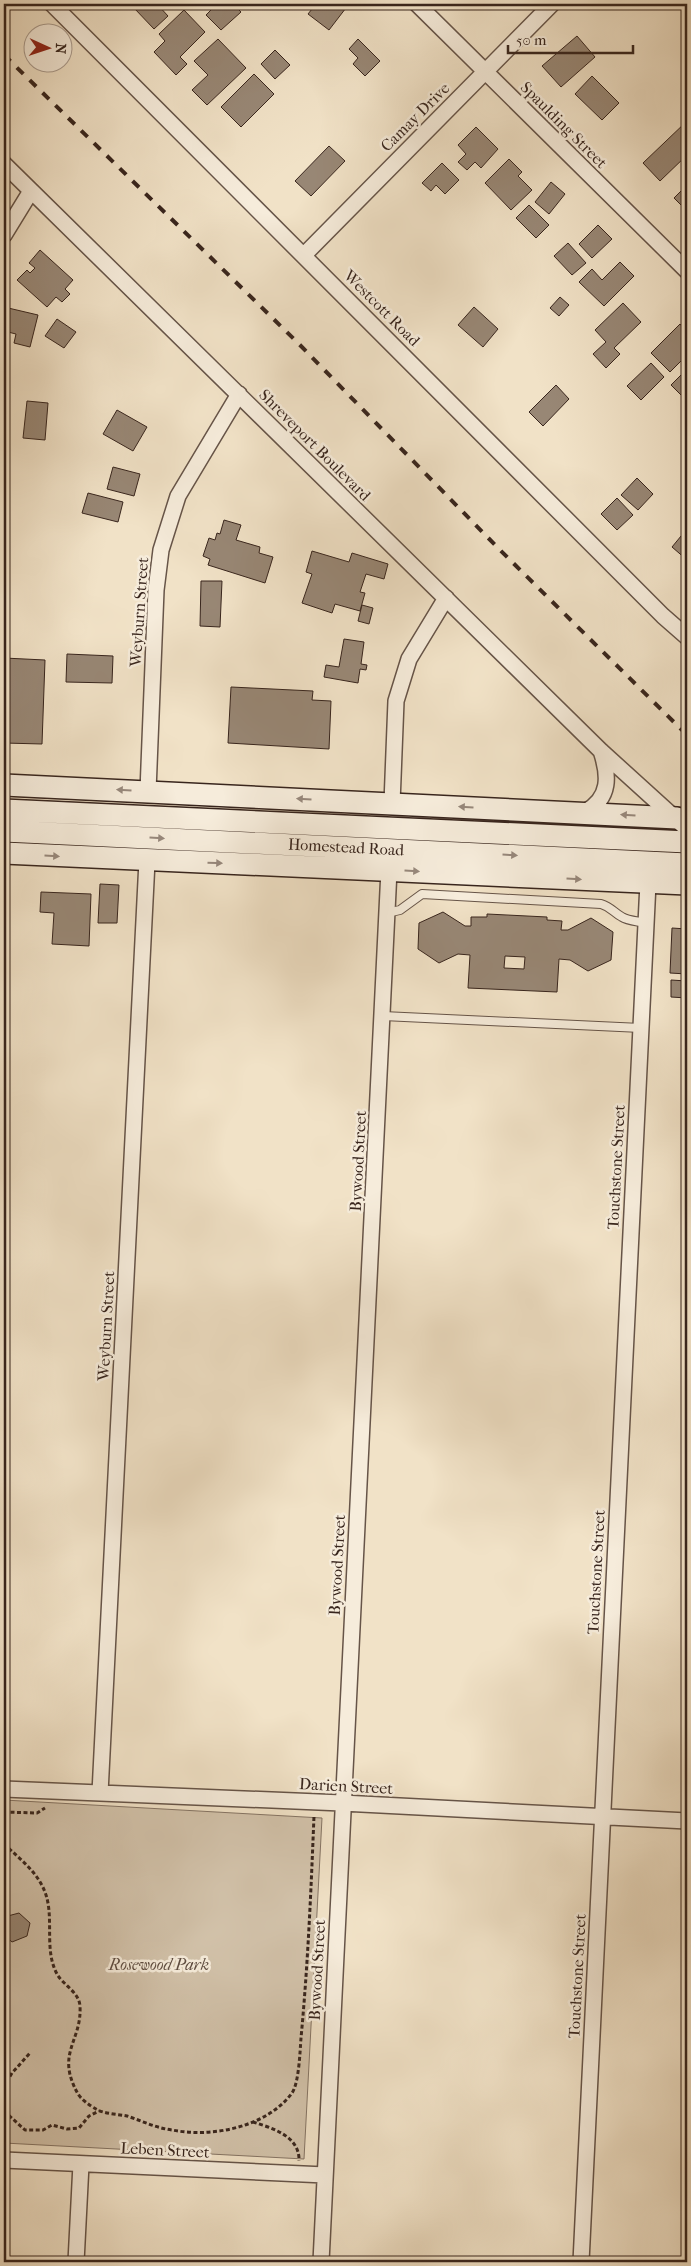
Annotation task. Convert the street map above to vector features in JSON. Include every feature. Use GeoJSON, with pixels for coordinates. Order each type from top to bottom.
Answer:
{"type":"FeatureCollection","features":[{"type":"Feature","properties":{"kind":"main road"},"geometry":{"type":"LineString","coordinates":[[4,785],[585,812],[682,824]]}},
{"type":"Feature","properties":{"kind":"main road","name":"Homestead Road"},"geometry":{"type":"LineString","coordinates":[[4,810],[391,849],[687,842]]}},
{"type":"Feature","properties":{"kind":"main road","name":"Homestead Road"},"geometry":{"type":"LineString","coordinates":[[4,831],[687,864]]}},
{"type":"Feature","properties":{"kind":"main road"},"geometry":{"type":"LineString","coordinates":[[4,853],[147,860],[391,849],[648,883],[687,884]]}},
{"type":"Feature","properties":{"kind":"street","name":"Westcott Road"},"geometry":{"type":"LineString","coordinates":[[52,4],[304,254],[663,616],[687,637]]}},
{"type":"Feature","properties":{"kind":"street","name":"Spaulding Street"},"geometry":{"type":"LineString","coordinates":[[417,4],[687,271]]}},
{"type":"Feature","properties":{"kind":"street","name":"Camay Drive"},"geometry":{"type":"LineString","coordinates":[[304,254],[552,4]]}},
{"type":"Feature","properties":{"kind":"street","name":"Shreveport Boulevard"},"geometry":{"type":"LineString","coordinates":[[4,164],[601,751],[682,824]]}},
{"type":"Feature","properties":{"kind":"street"},"geometry":{"type":"LineString","coordinates":[[4,235],[31,191]]}},
{"type":"Feature","properties":{"kind":"street","name":"Weyburn Street"},"geometry":{"type":"LineString","coordinates":[[148,791],[156,590],[161,550],[178,496],[239,394]]}},
{"type":"Feature","properties":{"kind":"street"},"geometry":{"type":"LineString","coordinates":[[392,803],[396,700],[409,659],[446,598]]}},
{"type":"Feature","properties":{"kind":"street"},"geometry":{"type":"LineString","coordinates":[[585,812],[600,800],[608,780],[607,769],[601,751]]}},
{"type":"Feature","properties":{"kind":"street","name":"Bywood Street"},"geometry":{"type":"LineString","coordinates":[[321,2262],[342,1802],[391,849]]}},
{"type":"Feature","properties":{"kind":"street","name":"Weyburn Street"},"geometry":{"type":"LineString","coordinates":[[100,1793],[147,860]]}},
{"type":"Feature","properties":{"kind":"street","name":"Touchstone Street"},"geometry":{"type":"LineString","coordinates":[[581,2262],[648,883]]}},
{"type":"Feature","properties":{"kind":"street","name":"Darien Street"},"geometry":{"type":"LineString","coordinates":[[4,1789],[342,1802],[687,1821]]}},
{"type":"Feature","properties":{"kind":"street","name":"Leben Street"},"geometry":{"type":"LineString","coordinates":[[4,2160],[325,2175]]}},
{"type":"Feature","properties":{"kind":"street"},"geometry":{"type":"LineString","coordinates":[[76,2262],[81,2164]]}},
{"type":"Feature","properties":{"kind":"lane"},"geometry":{"type":"LineString","coordinates":[[387,914],[400,910],[422,894],[601,904],[612,907],[628,920],[646,923]]}},
{"type":"Feature","properties":{"kind":"lane"},"geometry":{"type":"LineString","coordinates":[[382,1016],[641,1028]]}},
{"type":"Feature","properties":{"kind":"path"},"geometry":{"type":"LineString","coordinates":[[4,1844],[30,1867],[46,1896],[50,1949],[57,1974],[73,1992],[80,2004],[77,2028],[69,2051],[68,2072],[79,2096],[100,2111],[126,2116],[160,2128],[183,2132],[224,2129],[265,2118],[293,2092],[300,2057],[305,1991],[314,1801]]}},
{"type":"Feature","properties":{"kind":"path"},"geometry":{"type":"LineString","coordinates":[[4,1812],[37,1813],[45,1808]]}},
{"type":"Feature","properties":{"kind":"path"},"geometry":{"type":"LineString","coordinates":[[4,2101],[4,2087],[12,2073],[30,2053]]}},
{"type":"Feature","properties":{"kind":"path"},"geometry":{"type":"LineString","coordinates":[[4,2111],[24,2130],[42,2130],[52,2125],[67,2129],[79,2128],[89,2116],[100,2111]]}},
{"type":"Feature","properties":{"kind":"path"},"geometry":{"type":"LineString","coordinates":[[252,2122],[277,2130],[294,2142],[300,2154],[299,2174]]}},
{"type":"Feature","properties":{"kind":"green space","name":"Rosewood Park"},"geometry":{"type":"Polygon","coordinates":[[[4,1800],[322,1818],[304,2159],[4,2143],[4,1800]]]}},
{"type":"Feature","properties":{"kind":"building"},"geometry":{"type":"Polygon","coordinates":[[[138,4],[157,4],[168,16],[154,29],[134,8],[138,4]]]}},
{"type":"Feature","properties":{"kind":"building"},"geometry":{"type":"Polygon","coordinates":[[[217,4],[233,4],[241,12],[221,30],[206,15],[217,4]]]}},
{"type":"Feature","properties":{"kind":"building"},"geometry":{"type":"Polygon","coordinates":[[[316,4],[349,4],[329,30],[308,14],[316,4]]]}},
{"type":"Feature","properties":{"kind":"building"},"geometry":{"type":"Polygon","coordinates":[[[184,10],[205,32],[180,57],[187,64],[176,75],[154,52],[165,41],[159,34],[184,10]]]}},
{"type":"Feature","properties":{"kind":"building"},"geometry":{"type":"Polygon","coordinates":[[[577,36],[595,57],[561,87],[542,66],[577,36]]]}},
{"type":"Feature","properties":{"kind":"building"},"geometry":{"type":"Polygon","coordinates":[[[218,39],[246,68],[207,105],[192,90],[208,75],[194,61],[218,39]]]}},
{"type":"Feature","properties":{"kind":"building"},"geometry":{"type":"Polygon","coordinates":[[[358,39],[380,61],[365,76],[353,64],[358,58],[349,49],[358,39]]]}},
{"type":"Feature","properties":{"kind":"building"},"geometry":{"type":"Polygon","coordinates":[[[275,50],[290,65],[275,79],[261,64],[275,50]]]}},
{"type":"Feature","properties":{"kind":"building"},"geometry":{"type":"Polygon","coordinates":[[[254,74],[274,94],[241,127],[221,107],[254,74]]]}},
{"type":"Feature","properties":{"kind":"building"},"geometry":{"type":"Polygon","coordinates":[[[592,76],[619,103],[602,120],[575,94],[592,76]]]}},
{"type":"Feature","properties":{"kind":"building"},"geometry":{"type":"Polygon","coordinates":[[[687,121],[687,155],[660,181],[643,163],[687,121]]]}},
{"type":"Feature","properties":{"kind":"building"},"geometry":{"type":"Polygon","coordinates":[[[476,127],[498,149],[481,168],[475,162],[467,170],[458,162],[466,154],[458,145],[476,127]]]}},
{"type":"Feature","properties":{"kind":"building"},"geometry":{"type":"Polygon","coordinates":[[[329,146],[345,161],[311,196],[295,181],[329,146]]]}},
{"type":"Feature","properties":{"kind":"building"},"geometry":{"type":"Polygon","coordinates":[[[509,159],[522,172],[518,176],[532,190],[511,210],[485,183],[509,159]]]}},
{"type":"Feature","properties":{"kind":"building"},"geometry":{"type":"Polygon","coordinates":[[[442,163],[459,180],[445,194],[436,185],[431,191],[422,183],[442,163]]]}},
{"type":"Feature","properties":{"kind":"building"},"geometry":{"type":"Polygon","coordinates":[[[551,182],[565,194],[549,214],[535,202],[551,182]]]}},
{"type":"Feature","properties":{"kind":"building"},"geometry":{"type":"Polygon","coordinates":[[[687,185],[687,211],[674,198],[687,185]]]}},
{"type":"Feature","properties":{"kind":"building"},"geometry":{"type":"Polygon","coordinates":[[[529,205],[549,225],[536,238],[516,218],[529,205]]]}},
{"type":"Feature","properties":{"kind":"building"},"geometry":{"type":"Polygon","coordinates":[[[598,225],[612,239],[592,258],[579,244],[598,225]]]}},
{"type":"Feature","properties":{"kind":"building"},"geometry":{"type":"Polygon","coordinates":[[[568,243],[586,263],[572,275],[554,256],[568,243]]]}},
{"type":"Feature","properties":{"kind":"building"},"geometry":{"type":"Polygon","coordinates":[[[40,250],[73,280],[65,289],[70,294],[62,302],[56,297],[47,307],[17,280],[27,270],[30,273],[35,268],[29,263],[40,250]]]}},
{"type":"Feature","properties":{"kind":"building"},"geometry":{"type":"Polygon","coordinates":[[[620,262],[634,276],[604,306],[579,282],[592,269],[602,280],[620,262]]]}},
{"type":"Feature","properties":{"kind":"building"},"geometry":{"type":"Polygon","coordinates":[[[560,297],[569,305],[559,316],[550,308],[560,297]]]}},
{"type":"Feature","properties":{"kind":"building"},"geometry":{"type":"Polygon","coordinates":[[[623,303],[641,322],[614,348],[620,354],[606,368],[593,354],[606,342],[595,330],[623,303]]]}},
{"type":"Feature","properties":{"kind":"building"},"geometry":{"type":"Polygon","coordinates":[[[4,307],[38,315],[30,347],[14,343],[16,334],[4,331],[4,307]]]}},
{"type":"Feature","properties":{"kind":"building"},"geometry":{"type":"Polygon","coordinates":[[[474,307],[498,329],[483,347],[458,325],[474,307]]]}},
{"type":"Feature","properties":{"kind":"building"},"geometry":{"type":"Polygon","coordinates":[[[57,319],[76,332],[64,348],[45,336],[57,319]]]}},
{"type":"Feature","properties":{"kind":"building"},"geometry":{"type":"Polygon","coordinates":[[[680,324],[687,332],[687,355],[670,372],[651,353],[680,324]]]}},
{"type":"Feature","properties":{"kind":"building"},"geometry":{"type":"Polygon","coordinates":[[[651,363],[664,377],[641,400],[627,386],[651,363]]]}},
{"type":"Feature","properties":{"kind":"building"},"geometry":{"type":"Polygon","coordinates":[[[686,370],[687,390],[681,395],[671,385],[686,370]]]}},
{"type":"Feature","properties":{"kind":"building"},"geometry":{"type":"Polygon","coordinates":[[[556,385],[569,399],[543,426],[529,412],[556,385]]]}},
{"type":"Feature","properties":{"kind":"building"},"geometry":{"type":"Polygon","coordinates":[[[27,401],[48,403],[45,440],[23,438],[27,401]]]}},
{"type":"Feature","properties":{"kind":"building"},"geometry":{"type":"Polygon","coordinates":[[[117,410],[147,427],[133,451],[103,434],[117,410]]]}},
{"type":"Feature","properties":{"kind":"building"},"geometry":{"type":"Polygon","coordinates":[[[113,467],[140,474],[134,496],[107,489],[113,467]]]}},
{"type":"Feature","properties":{"kind":"building"},"geometry":{"type":"Polygon","coordinates":[[[637,478],[653,494],[638,510],[621,495],[637,478]]]}},
{"type":"Feature","properties":{"kind":"building"},"geometry":{"type":"Polygon","coordinates":[[[88,493],[123,502],[118,522],[82,513],[88,493]]]}},
{"type":"Feature","properties":{"kind":"building"},"geometry":{"type":"Polygon","coordinates":[[[617,498],[633,515],[617,530],[601,514],[617,498]]]}},
{"type":"Feature","properties":{"kind":"building"},"geometry":{"type":"Polygon","coordinates":[[[224,520],[241,525],[236,540],[260,547],[259,553],[273,557],[265,583],[208,565],[210,559],[203,556],[209,538],[215,540],[217,533],[220,534],[224,520]]]}},
{"type":"Feature","properties":{"kind":"building"},"geometry":{"type":"Polygon","coordinates":[[[687,531],[687,560],[672,547],[687,531]]]}},
{"type":"Feature","properties":{"kind":"building"},"geometry":{"type":"Polygon","coordinates":[[[312,551],[349,562],[352,553],[388,564],[384,579],[366,574],[360,592],[365,593],[360,611],[335,604],[332,613],[302,603],[312,574],[306,572],[312,551]]]}},
{"type":"Feature","properties":{"kind":"building"},"geometry":{"type":"Polygon","coordinates":[[[201,581],[222,581],[220,627],[200,626],[201,581]]]}},
{"type":"Feature","properties":{"kind":"building"},"geometry":{"type":"Polygon","coordinates":[[[362,605],[373,608],[369,624],[358,621],[362,605]]]}},
{"type":"Feature","properties":{"kind":"building"},"geometry":{"type":"Polygon","coordinates":[[[344,639],[364,642],[361,664],[367,665],[366,670],[360,669],[358,683],[324,677],[326,665],[339,667],[344,639]]]}},
{"type":"Feature","properties":{"kind":"building"},"geometry":{"type":"Polygon","coordinates":[[[67,654],[113,656],[112,683],[66,682],[67,654]]]}},
{"type":"Feature","properties":{"kind":"building"},"geometry":{"type":"Polygon","coordinates":[[[4,658],[45,660],[42,744],[4,743],[4,658]]]}},
{"type":"Feature","properties":{"kind":"building"},"geometry":{"type":"Polygon","coordinates":[[[231,687],[313,691],[312,700],[331,701],[329,749],[228,743],[231,687]]]}},
{"type":"Feature","properties":{"kind":"building"},"geometry":{"type":"Polygon","coordinates":[[[100,884],[119,885],[117,923],[98,923],[100,884]]]}},
{"type":"Feature","properties":{"kind":"building"},"geometry":{"type":"Polygon","coordinates":[[[41,892],[91,894],[89,946],[52,944],[54,913],[40,912],[41,892]]]}},
{"type":"Feature","properties":{"kind":"building"},"geometry":{"type":"Polygon","coordinates":[[[443,912],[465,926],[471,926],[471,917],[487,917],[487,914],[547,917],[547,920],[562,921],[561,930],[568,930],[591,918],[613,932],[611,960],[588,971],[570,960],[559,959],[557,992],[468,988],[470,955],[458,954],[439,963],[418,949],[419,923],[443,912]],[[505,956],[504,968],[524,969],[525,957],[505,956]]]}},
{"type":"Feature","properties":{"kind":"building"},"geometry":{"type":"Polygon","coordinates":[[[672,928],[687,929],[687,974],[670,973],[672,928]]]}},
{"type":"Feature","properties":{"kind":"building"},"geometry":{"type":"Polygon","coordinates":[[[671,980],[687,981],[687,998],[671,997],[671,980]]]}},
{"type":"Feature","properties":{"kind":"building"},"geometry":{"type":"Polygon","coordinates":[[[19,1913],[30,1923],[27,1936],[12,1942],[4,1935],[4,1917],[19,1913]]]}},
{"type":"Feature","properties":{"kind":"railway"},"geometry":{"type":"LineString","coordinates":[[4,55],[298,343],[500,550],[687,735]]}}]}
